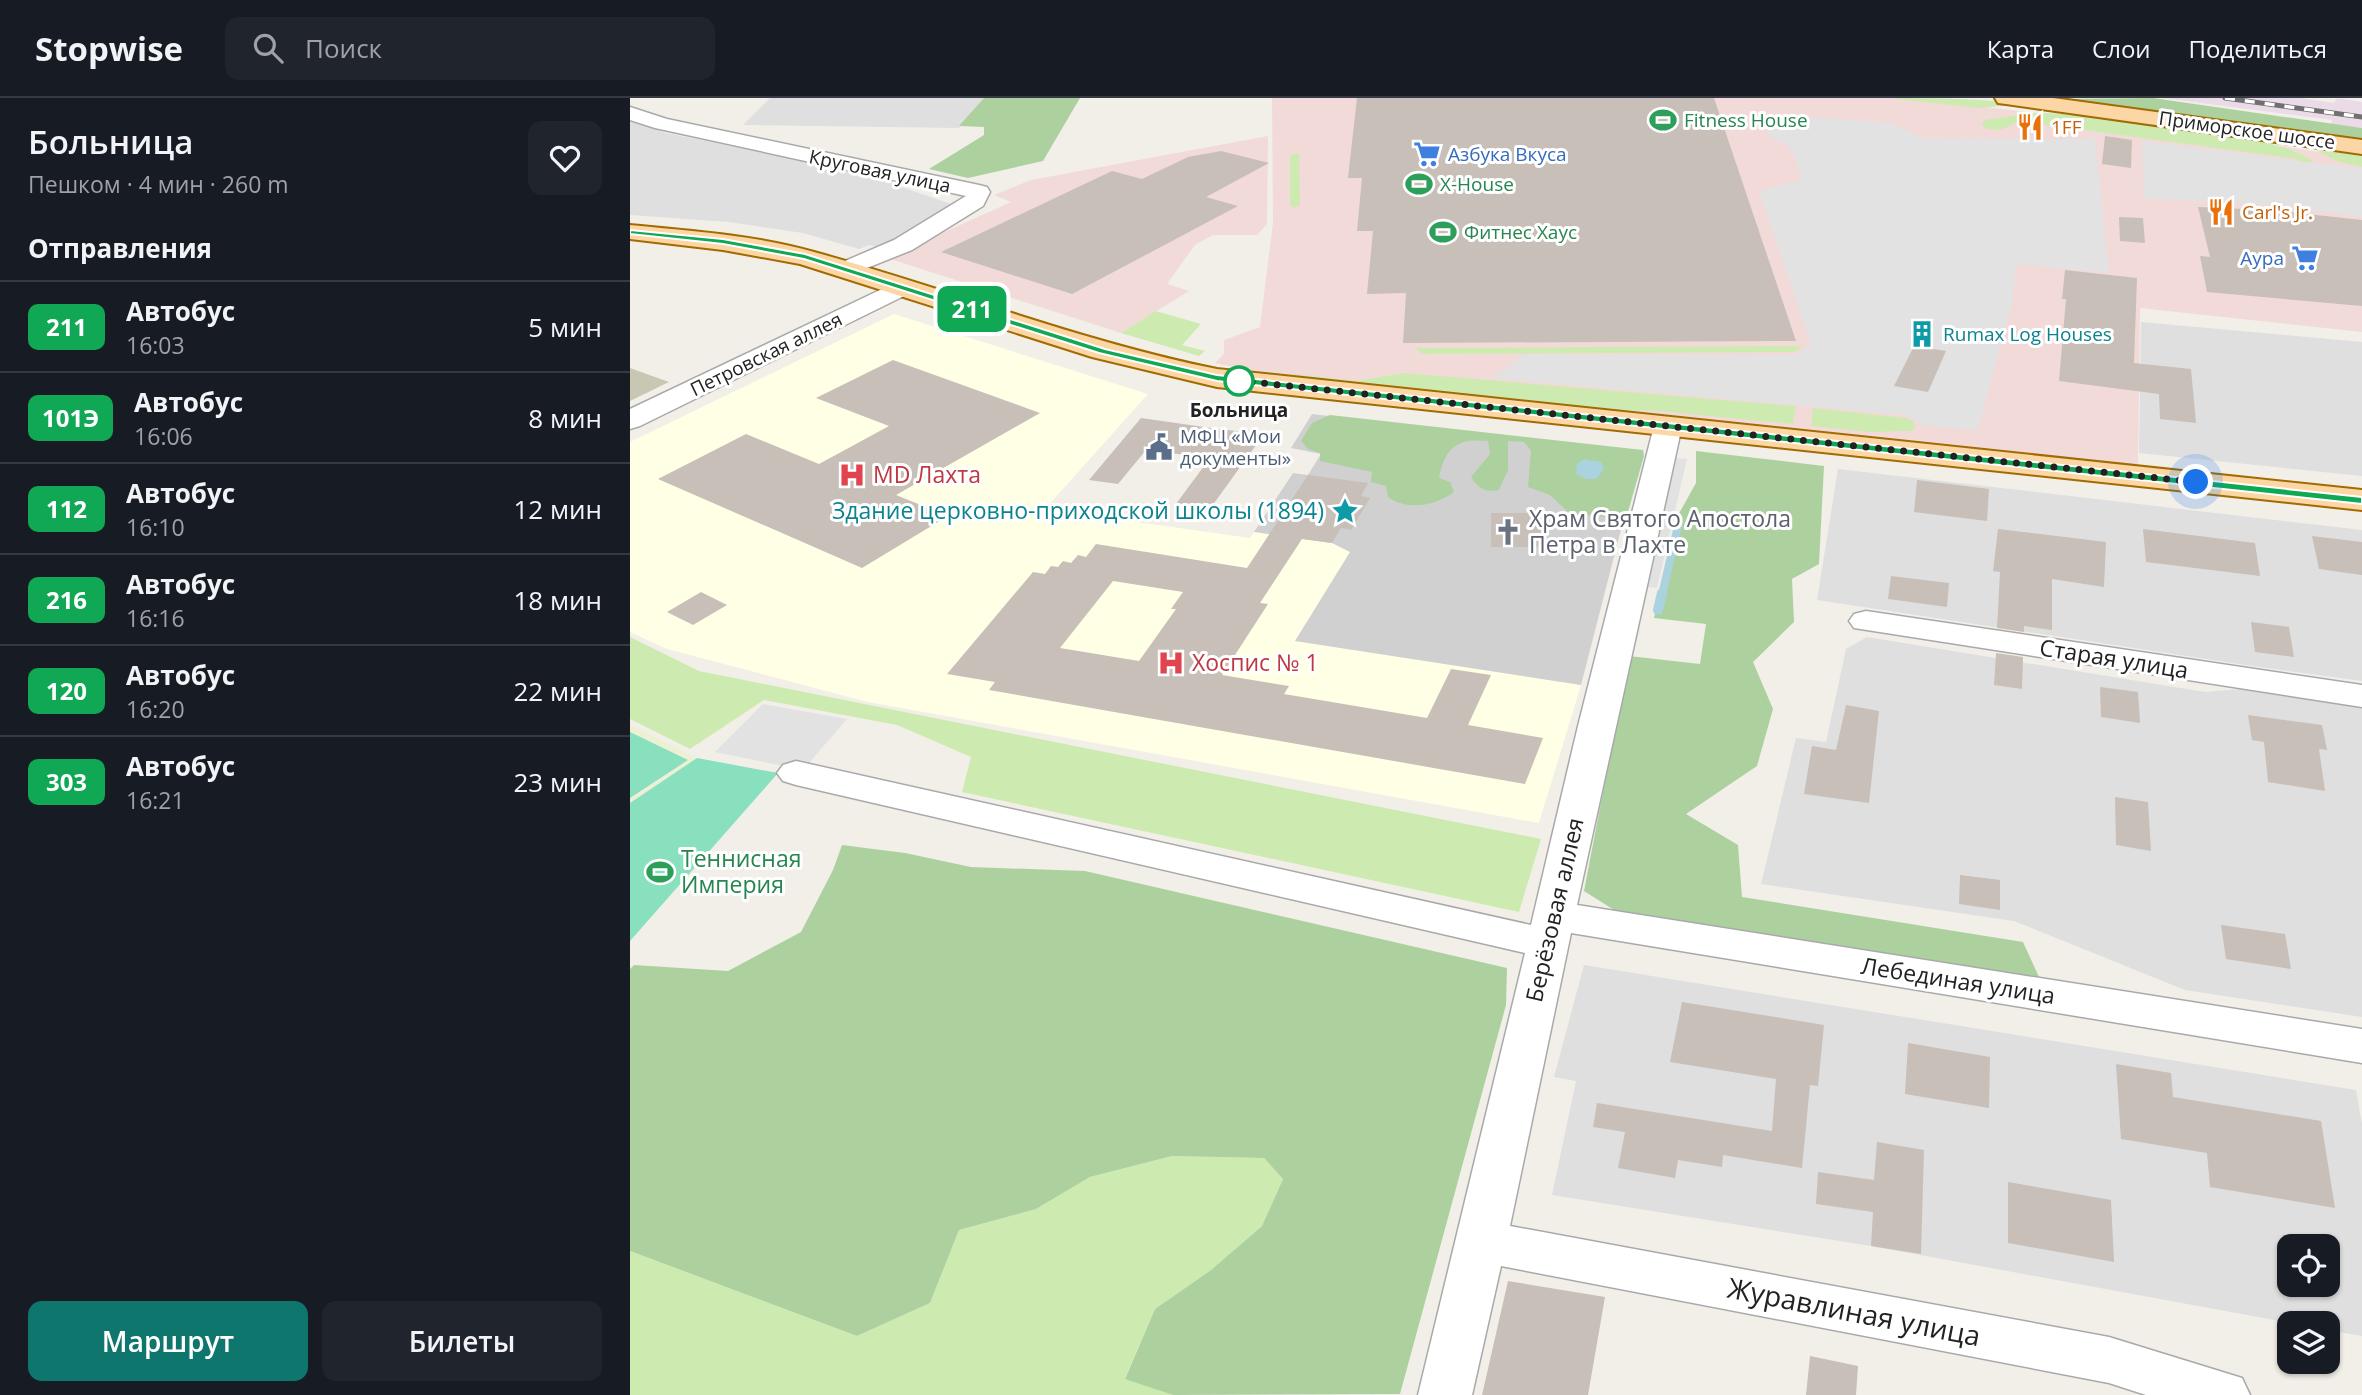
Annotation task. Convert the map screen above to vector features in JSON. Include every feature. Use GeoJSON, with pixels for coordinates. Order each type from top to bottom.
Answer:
{"type":"FeatureCollection","features":[{"type":"Feature","properties":{"kind":"main road","name":"Приморское шоссе"},"geometry":{"type":"LineString","coordinates":[[2006,98],[2362,147]]}},
{"type":"Feature","properties":{"kind":"main road"},"geometry":{"type":"LineString","coordinates":[[630,233],[748,246],[805,257],[1102,351],[1217,378],[2362,500]]}},
{"type":"Feature","properties":{"kind":"street","name":"Круговая улица"},"geometry":{"type":"LineString","coordinates":[[630,113],[662,124],[979,192],[975,201],[904,245],[847,269]]}},
{"type":"Feature","properties":{"kind":"street","name":"Петровская аллея"},"geometry":{"type":"LineString","coordinates":[[630,420],[902,287]]}},
{"type":"Feature","properties":{"kind":"street","name":"Берёзовая аллея"},"geometry":{"type":"LineString","coordinates":[[1445,1395],[1668,426]]}},
{"type":"Feature","properties":{"kind":"street","name":"Старая улица"},"geometry":{"type":"LineString","coordinates":[[1866,621],[2362,696]]}},
{"type":"Feature","properties":{"kind":"street","name":"Лебединая улица"},"geometry":{"type":"LineString","coordinates":[[796,774],[1550,930],[2362,1046]]}},
{"type":"Feature","properties":{"kind":"street","name":"Журавлиная улица"},"geometry":{"type":"LineString","coordinates":[[1482,1242],[2109,1360],[2222,1395]]}},
{"type":"Feature","properties":{"kind":"shaded area"},"geometry":{"type":"Polygon","coordinates":[[[770,98],[984,98],[959,128],[743,125],[770,98]]]}},
{"type":"Feature","properties":{"kind":"shaded area"},"geometry":{"type":"Polygon","coordinates":[[[1272,98],[1911,98],[2188,131],[2362,159],[2362,332],[2140,308],[2138,465],[1280,377],[1215,363],[1224,354],[1224,340],[1260,327],[1273,223],[1272,98]]]}},
{"type":"Feature","properties":{"kind":"shaded area"},"geometry":{"type":"Polygon","coordinates":[[[2162,98],[2300,98],[2334,103],[2337,98],[2362,102],[2362,128],[2331,124],[2332,120],[2162,98]]]}},
{"type":"Feature","properties":{"kind":"shaded area"},"geometry":{"type":"Polygon","coordinates":[[[1762,117],[1813,117],[1892,123],[1922,138],[2095,139],[2109,273],[2016,264],[2013,299],[1978,430],[1922,425],[1906,415],[1492,378],[1523,355],[1795,355],[1811,344],[1759,191],[1802,180],[1793,153],[1785,144],[1770,138],[1762,117]]]}},
{"type":"Feature","properties":{"kind":"shaded area"},"geometry":{"type":"Polygon","coordinates":[[[630,120],[666,133],[802,160],[884,181],[951,204],[914,229],[878,247],[869,245],[859,249],[803,233],[729,222],[630,215],[630,120]]]}},
{"type":"Feature","properties":{"kind":"shaded area"},"geometry":{"type":"Polygon","coordinates":[[[1268,136],[1267,224],[1257,235],[1213,235],[1195,245],[1167,284],[1189,291],[1121,333],[887,258],[1011,202],[994,195],[1031,180],[1268,136]]]}},
{"type":"Feature","properties":{"kind":"shaded area"},"geometry":{"type":"Polygon","coordinates":[[[2142,141],[2362,169],[2362,217],[2277,205],[2144,198],[2142,141]]]}},
{"type":"Feature","properties":{"kind":"shaded area"},"geometry":{"type":"Polygon","coordinates":[[[894,314],[1148,394],[1045,509],[1250,538],[1254,532],[1332,543],[1351,552],[1295,641],[1581,685],[1539,823],[868,702],[667,649],[630,632],[630,442],[894,314]]]}},
{"type":"Feature","properties":{"kind":"shaded area"},"geometry":{"type":"Polygon","coordinates":[[[2141,322],[2362,342],[2362,476],[2139,453],[2141,322]]]}},
{"type":"Feature","properties":{"kind":"shaded area"},"geometry":{"type":"Polygon","coordinates":[[[630,368],[669,382],[630,401],[630,368]]]}},
{"type":"Feature","properties":{"kind":"shaded area"},"geometry":{"type":"Polygon","coordinates":[[[1312,414],[1641,452],[1581,685],[1295,641],[1350,552],[1332,543],[1254,532],[1293,473],[1308,475],[1321,454],[1291,448],[1312,414]]]}},
{"type":"Feature","properties":{"kind":"shaded area"},"geometry":{"type":"Polygon","coordinates":[[[1666,457],[1687,459],[1657,588],[1634,586],[1666,457]]]}},
{"type":"Feature","properties":{"kind":"shaded area"},"geometry":{"type":"Polygon","coordinates":[[[1838,469],[2362,530],[2362,681],[1817,600],[1838,469]]]}},
{"type":"Feature","properties":{"kind":"shaded area"},"geometry":{"type":"Polygon","coordinates":[[[1867,637],[2205,692],[2240,689],[2362,708],[2362,1017],[2185,990],[2014,921],[1761,884],[1796,738],[1826,742],[1846,649],[1867,637]]]}},
{"type":"Feature","properties":{"kind":"shaded area"},"geometry":{"type":"Polygon","coordinates":[[[763,704],[847,719],[803,770],[715,752],[763,704]]]}},
{"type":"Feature","properties":{"kind":"shaded area"},"geometry":{"type":"Polygon","coordinates":[[[630,724],[697,758],[630,803],[630,724]]]}},
{"type":"Feature","properties":{"kind":"shaded area"},"geometry":{"type":"Polygon","coordinates":[[[1584,965],[2356,1090],[2362,1124],[2362,1336],[2340,1332],[2340,1311],[2277,1311],[2277,1320],[1871,1246],[1552,1195],[1576,1081],[1554,1077],[1584,965]]]}},
{"type":"Feature","properties":{"kind":"green space"},"geometry":{"type":"Polygon","coordinates":[[[984,98],[1080,98],[1043,161],[968,178],[929,169],[984,135],[984,127],[959,126],[984,98]]]}},
{"type":"Feature","properties":{"kind":"green space"},"geometry":{"type":"Polygon","coordinates":[[[1890,98],[1975,100],[2014,105],[1977,108],[1890,98]]]}},
{"type":"Feature","properties":{"kind":"green space"},"geometry":{"type":"Polygon","coordinates":[[[2153,98],[2362,128],[2362,143],[2057,99],[2153,98]]]}},
{"type":"Feature","properties":{"kind":"green space"},"geometry":{"type":"Polygon","coordinates":[[[2030,113],[2133,120],[2222,133],[2262,141],[2293,151],[2313,162],[2297,164],[2298,159],[2018,121],[1998,130],[1985,128],[1982,124],[1984,120],[2030,113]]]}},
{"type":"Feature","properties":{"kind":"green space"},"geometry":{"type":"Polygon","coordinates":[[[2304,144],[2362,151],[2362,167],[2337,161],[2304,144]]]}},
{"type":"Feature","properties":{"kind":"green space"},"geometry":{"type":"Polygon","coordinates":[[[1296,153],[1299,155],[1300,205],[1294,208],[1290,205],[1290,156],[1296,153]]]}},
{"type":"Feature","properties":{"kind":"green space"},"geometry":{"type":"Polygon","coordinates":[[[1156,311],[1201,324],[1182,345],[1205,351],[1199,356],[1121,333],[1156,311]]]}},
{"type":"Feature","properties":{"kind":"green space"},"geometry":{"type":"Polygon","coordinates":[[[1803,346],[1794,352],[1423,354],[1415,348],[1803,346]]]}},
{"type":"Feature","properties":{"kind":"green space"},"geometry":{"type":"Polygon","coordinates":[[[1403,373],[1796,406],[1793,424],[1659,411],[1574,409],[1289,380],[1294,374],[1358,381],[1403,373]]]}},
{"type":"Feature","properties":{"kind":"green space"},"geometry":{"type":"Polygon","coordinates":[[[1813,408],[1906,418],[1913,421],[1915,427],[1912,431],[1869,432],[1811,426],[1813,408]]]}},
{"type":"Feature","properties":{"kind":"green space"},"geometry":{"type":"Polygon","coordinates":[[[1330,415],[1643,450],[1644,456],[1626,519],[1569,513],[1550,495],[1528,487],[1531,451],[1524,442],[1508,441],[1508,470],[1499,490],[1482,489],[1471,477],[1490,454],[1488,441],[1468,441],[1460,443],[1449,452],[1442,467],[1439,478],[1450,482],[1454,492],[1430,503],[1404,504],[1388,497],[1386,486],[1371,482],[1372,472],[1320,461],[1320,453],[1308,449],[1301,441],[1312,423],[1330,415]]]}},
{"type":"Feature","properties":{"kind":"green space"},"geometry":{"type":"Polygon","coordinates":[[[1696,451],[1824,466],[1819,564],[1792,579],[1794,622],[1753,662],[1773,709],[1757,766],[1686,814],[1738,845],[1742,897],[2023,942],[2039,977],[1622,915],[1584,891],[1629,656],[1700,664],[1706,624],[1654,618],[1677,517],[1696,483],[1696,451]]]}},
{"type":"Feature","properties":{"kind":"green space"},"geometry":{"type":"Polygon","coordinates":[[[630,637],[699,671],[1541,839],[1519,912],[962,792],[971,757],[897,725],[764,700],[690,749],[630,719],[630,637]]]}},
{"type":"Feature","properties":{"kind":"green space"},"geometry":{"type":"Polygon","coordinates":[[[630,732],[688,760],[630,798],[630,732]]]}},
{"type":"Feature","properties":{"kind":"green space","name":"Теннисная Империя"},"geometry":{"type":"Polygon","coordinates":[[[697,758],[778,773],[630,941],[630,803],[697,758]]]}},
{"type":"Feature","properties":{"kind":"green space"},"geometry":{"type":"Polygon","coordinates":[[[842,845],[905,853],[971,867],[1085,871],[1507,968],[1506,1005],[1400,1394],[1173,1395],[1125,1379],[1155,1309],[1211,1270],[1262,1226],[1283,1179],[1264,1158],[1172,1156],[1090,1177],[1036,1209],[959,1230],[930,1303],[857,1336],[630,1251],[630,969],[634,965],[728,971],[801,932],[833,870],[842,845]]]}},
{"type":"Feature","properties":{"kind":"green space"},"geometry":{"type":"Polygon","coordinates":[[[1172,1156],[1264,1158],[1283,1179],[1262,1226],[1211,1270],[1155,1309],[1125,1378],[1173,1395],[630,1395],[630,1251],[857,1336],[930,1303],[959,1230],[1036,1209],[1090,1177],[1172,1156]]]}},
{"type":"Feature","properties":{"kind":"water"},"geometry":{"type":"Polygon","coordinates":[[[1584,459],[1601,462],[1604,469],[1596,479],[1585,479],[1576,474],[1577,464],[1584,459]]]}},
{"type":"Feature","properties":{"kind":"building"},"geometry":{"type":"Polygon","coordinates":[[[1357,98],[1714,98],[1796,341],[1403,343],[1406,293],[1367,294],[1373,231],[1357,231],[1362,178],[1348,178],[1357,98]]]}},
{"type":"Feature","properties":{"kind":"building"},"geometry":{"type":"Polygon","coordinates":[[[2105,136],[2132,140],[2131,168],[2102,164],[2105,136]]]}},
{"type":"Feature","properties":{"kind":"building"},"geometry":{"type":"Polygon","coordinates":[[[1221,151],[1269,163],[1206,197],[1238,206],[1072,294],[941,252],[1112,171],[1142,179],[1188,157],[1221,151]]]}},
{"type":"Feature","properties":{"kind":"building","name":"Аура"},"geometry":{"type":"Polygon","coordinates":[[[2198,207],[2269,210],[2362,220],[2362,306],[2207,292],[2200,256],[2210,257],[2198,207]]]}},
{"type":"Feature","properties":{"kind":"building"},"geometry":{"type":"Polygon","coordinates":[[[2119,217],[2143,218],[2145,243],[2120,241],[2119,217]]]}},
{"type":"Feature","properties":{"kind":"building"},"geometry":{"type":"Polygon","coordinates":[[[2065,270],[2137,278],[2134,363],[2191,369],[2196,423],[2160,419],[2159,394],[2059,381],[2066,299],[2062,299],[2065,270]]]}},
{"type":"Feature","properties":{"kind":"building"},"geometry":{"type":"Polygon","coordinates":[[[1914,346],[1946,351],[1928,392],[1894,386],[1914,346]]]}},
{"type":"Feature","properties":{"kind":"building"},"geometry":{"type":"Polygon","coordinates":[[[893,360],[1040,413],[896,495],[948,516],[862,568],[658,479],[746,434],[819,464],[889,426],[816,398],[893,360]]]}},
{"type":"Feature","properties":{"kind":"building"},"geometry":{"type":"Polygon","coordinates":[[[1141,418],[1264,434],[1207,513],[1173,508],[1210,458],[1146,450],[1118,484],[1089,480],[1141,418]]]}},
{"type":"Feature","properties":{"kind":"building"},"geometry":{"type":"Polygon","coordinates":[[[1308,475],[1368,483],[1361,496],[1370,498],[1351,530],[1341,528],[1332,543],[1302,539],[1260,603],[1268,604],[1222,675],[1289,686],[1284,694],[1427,718],[1451,669],[1491,675],[1468,725],[1543,738],[1525,784],[989,690],[995,682],[947,674],[1033,572],[1045,574],[1051,566],[1058,567],[1063,561],[1071,563],[1078,555],[1086,557],[1096,544],[1247,568],[1308,475]],[[1113,581],[1060,648],[1139,661],[1176,609],[1171,609],[1183,592],[1113,581]]]}},
{"type":"Feature","properties":{"kind":"building"},"geometry":{"type":"Polygon","coordinates":[[[1917,480],[1989,489],[1987,521],[1914,512],[1917,480]]]}},
{"type":"Feature","properties":{"kind":"building","name":"Храм Святого Апостола Петра в Лахте"},"geometry":{"type":"Polygon","coordinates":[[[1491,513],[1543,513],[1545,547],[1491,547],[1491,513]]]}},
{"type":"Feature","properties":{"kind":"building"},"geometry":{"type":"Polygon","coordinates":[[[1998,529],[2106,542],[2104,587],[2052,579],[2052,630],[2024,626],[2024,632],[1997,628],[2000,572],[1993,571],[1998,529]]]}},
{"type":"Feature","properties":{"kind":"building"},"geometry":{"type":"Polygon","coordinates":[[[2143,529],[2255,543],[2260,576],[2146,562],[2143,529]]]}},
{"type":"Feature","properties":{"kind":"building"},"geometry":{"type":"Polygon","coordinates":[[[2312,536],[2362,542],[2362,575],[2319,569],[2312,536]]]}},
{"type":"Feature","properties":{"kind":"building"},"geometry":{"type":"Polygon","coordinates":[[[1891,576],[1949,583],[1947,607],[1888,599],[1891,576]]]}},
{"type":"Feature","properties":{"kind":"building"},"geometry":{"type":"Polygon","coordinates":[[[701,592],[727,605],[693,625],[667,612],[701,592]]]}},
{"type":"Feature","properties":{"kind":"building"},"geometry":{"type":"Polygon","coordinates":[[[2251,622],[2289,627],[2294,657],[2255,652],[2251,622]]]}},
{"type":"Feature","properties":{"kind":"building"},"geometry":{"type":"Polygon","coordinates":[[[1996,653],[2023,657],[2022,689],[1994,685],[1996,653]]]}},
{"type":"Feature","properties":{"kind":"building"},"geometry":{"type":"Polygon","coordinates":[[[2100,687],[2138,692],[2140,723],[2101,717],[2100,687]]]}},
{"type":"Feature","properties":{"kind":"building"},"geometry":{"type":"Polygon","coordinates":[[[1846,705],[1879,711],[1869,803],[1804,794],[1812,746],[1836,750],[1846,705]]]}},
{"type":"Feature","properties":{"kind":"building"},"geometry":{"type":"Polygon","coordinates":[[[2248,715],[2322,725],[2327,750],[2319,749],[2325,791],[2268,782],[2264,742],[2252,740],[2248,715]]]}},
{"type":"Feature","properties":{"kind":"building"},"geometry":{"type":"Polygon","coordinates":[[[2115,797],[2148,802],[2151,851],[2116,845],[2115,797]]]}},
{"type":"Feature","properties":{"kind":"building"},"geometry":{"type":"Polygon","coordinates":[[[1960,875],[2000,880],[2000,910],[1959,904],[1960,875]]]}},
{"type":"Feature","properties":{"kind":"building"},"geometry":{"type":"Polygon","coordinates":[[[2221,925],[2285,934],[2291,969],[2226,959],[2221,925]]]}},
{"type":"Feature","properties":{"kind":"building"},"geometry":{"type":"Polygon","coordinates":[[[1682,1002],[1824,1025],[1818,1086],[1810,1085],[1802,1168],[1723,1155],[1722,1167],[1678,1160],[1675,1178],[1618,1168],[1625,1132],[1593,1127],[1597,1103],[1772,1131],[1776,1079],[1670,1062],[1682,1002]]]}},
{"type":"Feature","properties":{"kind":"building"},"geometry":{"type":"Polygon","coordinates":[[[1908,1043],[1990,1057],[1989,1108],[1905,1094],[1908,1043]]]}},
{"type":"Feature","properties":{"kind":"building"},"geometry":{"type":"Polygon","coordinates":[[[2116,1064],[2171,1073],[2173,1097],[2321,1121],[2335,1208],[2210,1187],[2207,1153],[2121,1139],[2116,1064]]]}},
{"type":"Feature","properties":{"kind":"building"},"geometry":{"type":"Polygon","coordinates":[[[1877,1142],[1924,1150],[1921,1254],[1871,1246],[1873,1212],[1816,1204],[1818,1172],[1874,1180],[1877,1142]]]}},
{"type":"Feature","properties":{"kind":"building"},"geometry":{"type":"Polygon","coordinates":[[[2008,1182],[2111,1200],[2114,1262],[2008,1243],[2008,1182]]]}},
{"type":"Feature","properties":{"kind":"building"},"geometry":{"type":"Polygon","coordinates":[[[1508,1281],[1605,1297],[1588,1395],[1482,1395],[1508,1281]]]}},
{"type":"Feature","properties":{"kind":"building"},"geometry":{"type":"Polygon","coordinates":[[[1810,1356],[1858,1366],[1856,1395],[1806,1395],[1810,1356]]]}},
{"type":"Feature","properties":{"kind":"waterway"},"geometry":{"type":"LineString","coordinates":[[1662,595],[1678,526]]}},
{"type":"Feature","properties":{"kind":"waterway"},"geometry":{"type":"LineString","coordinates":[[1658,610],[1662,593]]}},
{"type":"Feature","properties":{"kind":"railway"},"geometry":{"type":"LineString","coordinates":[[2225,98],[2362,117]]}},
{"type":"Feature","properties":{"kind":"bus line","name":"211"},"geometry":{"type":"LineString","coordinates":[[630,233],[663,234],[723,242],[805,257],[1102,351],[1217,378],[2362,500]]}},
{"type":"Feature","properties":{"kind":"place","name":"Fitness House"},"geometry":{"type":"Point","coordinates":[1663,120]}},
{"type":"Feature","properties":{"kind":"place","name":"1FF"},"geometry":{"type":"Point","coordinates":[2030,127]}},
{"type":"Feature","properties":{"kind":"place","name":"Азбука Вкуса"},"geometry":{"type":"Point","coordinates":[1427,154]}},
{"type":"Feature","properties":{"kind":"place","name":"X-House"},"geometry":{"type":"Point","coordinates":[1419,184]}},
{"type":"Feature","properties":{"kind":"place","name":"Carl's Jr."},"geometry":{"type":"Point","coordinates":[2221,212]}},
{"type":"Feature","properties":{"kind":"place","name":"Фитнес Хаус"},"geometry":{"type":"Point","coordinates":[1443,232]}},
{"type":"Feature","properties":{"kind":"place","name":"Аура"},"geometry":{"type":"Point","coordinates":[2305,258]}},
{"type":"Feature","properties":{"kind":"place","name":"Rumax Log Houses"},"geometry":{"type":"Point","coordinates":[1922,334]}},
{"type":"Feature","properties":{"kind":"place","name":"Больница"},"geometry":{"type":"Point","coordinates":[1239,381]}},
{"type":"Feature","properties":{"kind":"place","name":"МФЦ «Мои документы»"},"geometry":{"type":"Point","coordinates":[1159,447]}},
{"type":"Feature","properties":{"kind":"place","name":"MD Лахта"},"geometry":{"type":"Point","coordinates":[852,475]}},
{"type":"Feature","properties":{"kind":"place","name":"Здание церковно-приходской школы (1894)"},"geometry":{"type":"Point","coordinates":[1345,511]}},
{"type":"Feature","properties":{"kind":"place","name":"Храм Святого Апостола Петра в Лахте"},"geometry":{"type":"Point","coordinates":[1508,532]}},
{"type":"Feature","properties":{"kind":"place","name":"Хоспис № 1"},"geometry":{"type":"Point","coordinates":[1171,663]}},
{"type":"Feature","properties":{"kind":"place","name":"Теннисная Империя"},"geometry":{"type":"Point","coordinates":[660,872]}},
{"type":"Feature","properties":{"kind":"route"},"geometry":{"type":"LineString","coordinates":[[1239,381],[1233,380],[2196,482]]}}]}
